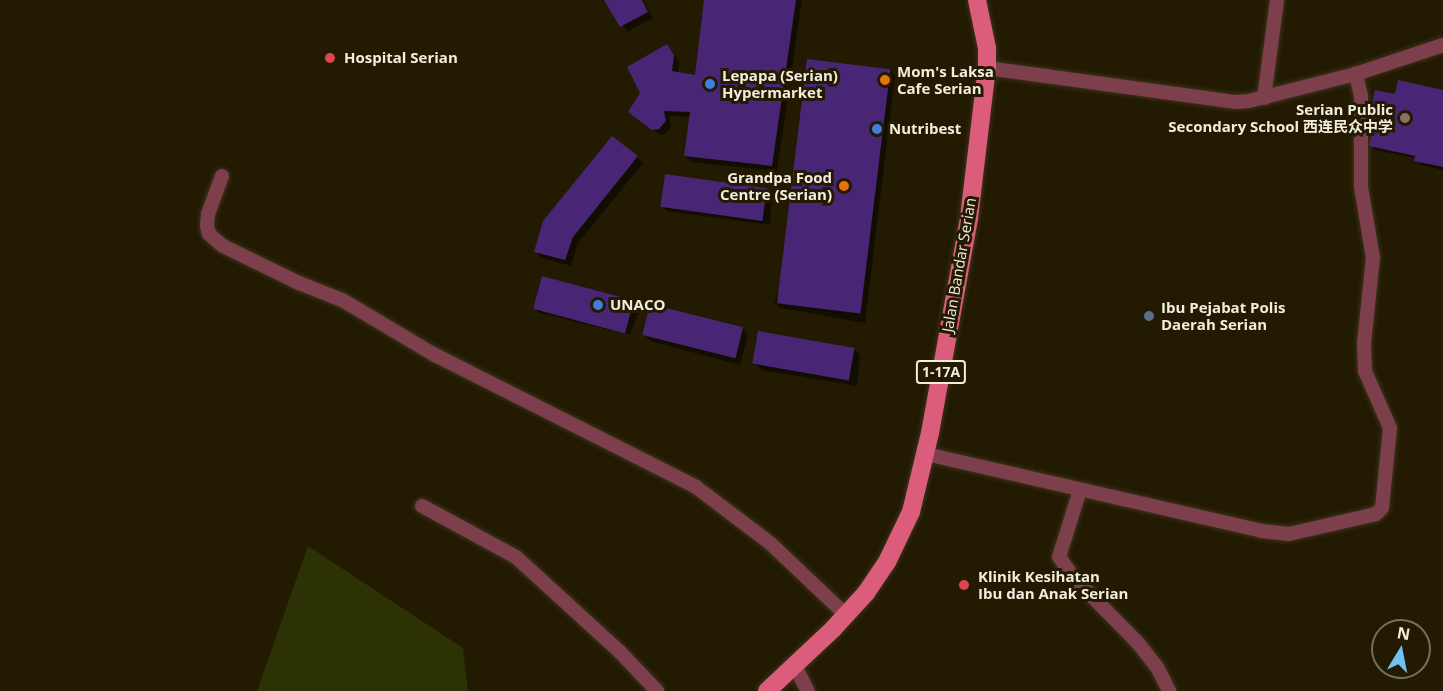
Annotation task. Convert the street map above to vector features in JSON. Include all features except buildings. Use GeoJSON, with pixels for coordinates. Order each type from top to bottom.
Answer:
{"type":"FeatureCollection","features":[{"type":"Feature","properties":{"kind":"main road","name":"Jalan Bandar Serian"},"geometry":{"type":"LineString","coordinates":[[767,691],[795,666],[866,593],[896,545],[911,512],[926,454],[969,218],[987,68],[987,48],[977,0]]}},
{"type":"Feature","properties":{"kind":"street"},"geometry":{"type":"LineString","coordinates":[[1264,98],[1277,0]]}},
{"type":"Feature","properties":{"kind":"street"},"geometry":{"type":"LineString","coordinates":[[987,68],[1235,102],[1264,98],[1356,74],[1443,45]]}},
{"type":"Feature","properties":{"kind":"street"},"geometry":{"type":"LineString","coordinates":[[926,454],[1235,526],[1289,534],[1357,519],[1376,513],[1382,508],[1390,428],[1365,371],[1364,343],[1373,258],[1361,187],[1361,96],[1356,74]]}},
{"type":"Feature","properties":{"kind":"street"},"geometry":{"type":"LineString","coordinates":[[222,176],[208,214],[207,226],[209,234],[224,246],[287,278],[344,301],[435,355],[696,487],[770,543],[846,615]]}},
{"type":"Feature","properties":{"kind":"street"},"geometry":{"type":"LineString","coordinates":[[1080,490],[1059,557],[1074,578],[1144,651],[1157,667],[1169,691]]}},
{"type":"Feature","properties":{"kind":"street"},"geometry":{"type":"LineString","coordinates":[[422,506],[516,557],[620,652],[657,691]]}},
{"type":"Feature","properties":{"kind":"street"},"geometry":{"type":"LineString","coordinates":[[795,666],[808,691]]}},
{"type":"Feature","properties":{"kind":"green space"},"geometry":{"type":"Polygon","coordinates":[[[308,546],[463,648],[468,691],[257,691],[308,546]]]}},
{"type":"Feature","properties":{"kind":"place","name":"Hospital Serian"},"geometry":{"type":"Point","coordinates":[330,58]}},
{"type":"Feature","properties":{"kind":"place","name":"Mom's Laksa Cafe Serian"},"geometry":{"type":"Point","coordinates":[885,80]}},
{"type":"Feature","properties":{"kind":"place","name":"Lepapa (Serian) Hypermarket"},"geometry":{"type":"Point","coordinates":[710,84]}},
{"type":"Feature","properties":{"kind":"place","name":"Serian Public Secondary School 西连民众中学"},"geometry":{"type":"Point","coordinates":[1405,118]}},
{"type":"Feature","properties":{"kind":"place","name":"Nutribest"},"geometry":{"type":"Point","coordinates":[877,129]}},
{"type":"Feature","properties":{"kind":"place","name":"Grandpa Food Centre (Serian)"},"geometry":{"type":"Point","coordinates":[844,186]}},
{"type":"Feature","properties":{"kind":"place","name":"UNACO"},"geometry":{"type":"Point","coordinates":[598,305]}},
{"type":"Feature","properties":{"kind":"place","name":"Ibu Pejabat Polis Daerah Serian"},"geometry":{"type":"Point","coordinates":[1149,316]}},
{"type":"Feature","properties":{"kind":"place","name":"Klinik Kesihatan Ibu dan Anak Serian"},"geometry":{"type":"Point","coordinates":[964,585]}}]}
